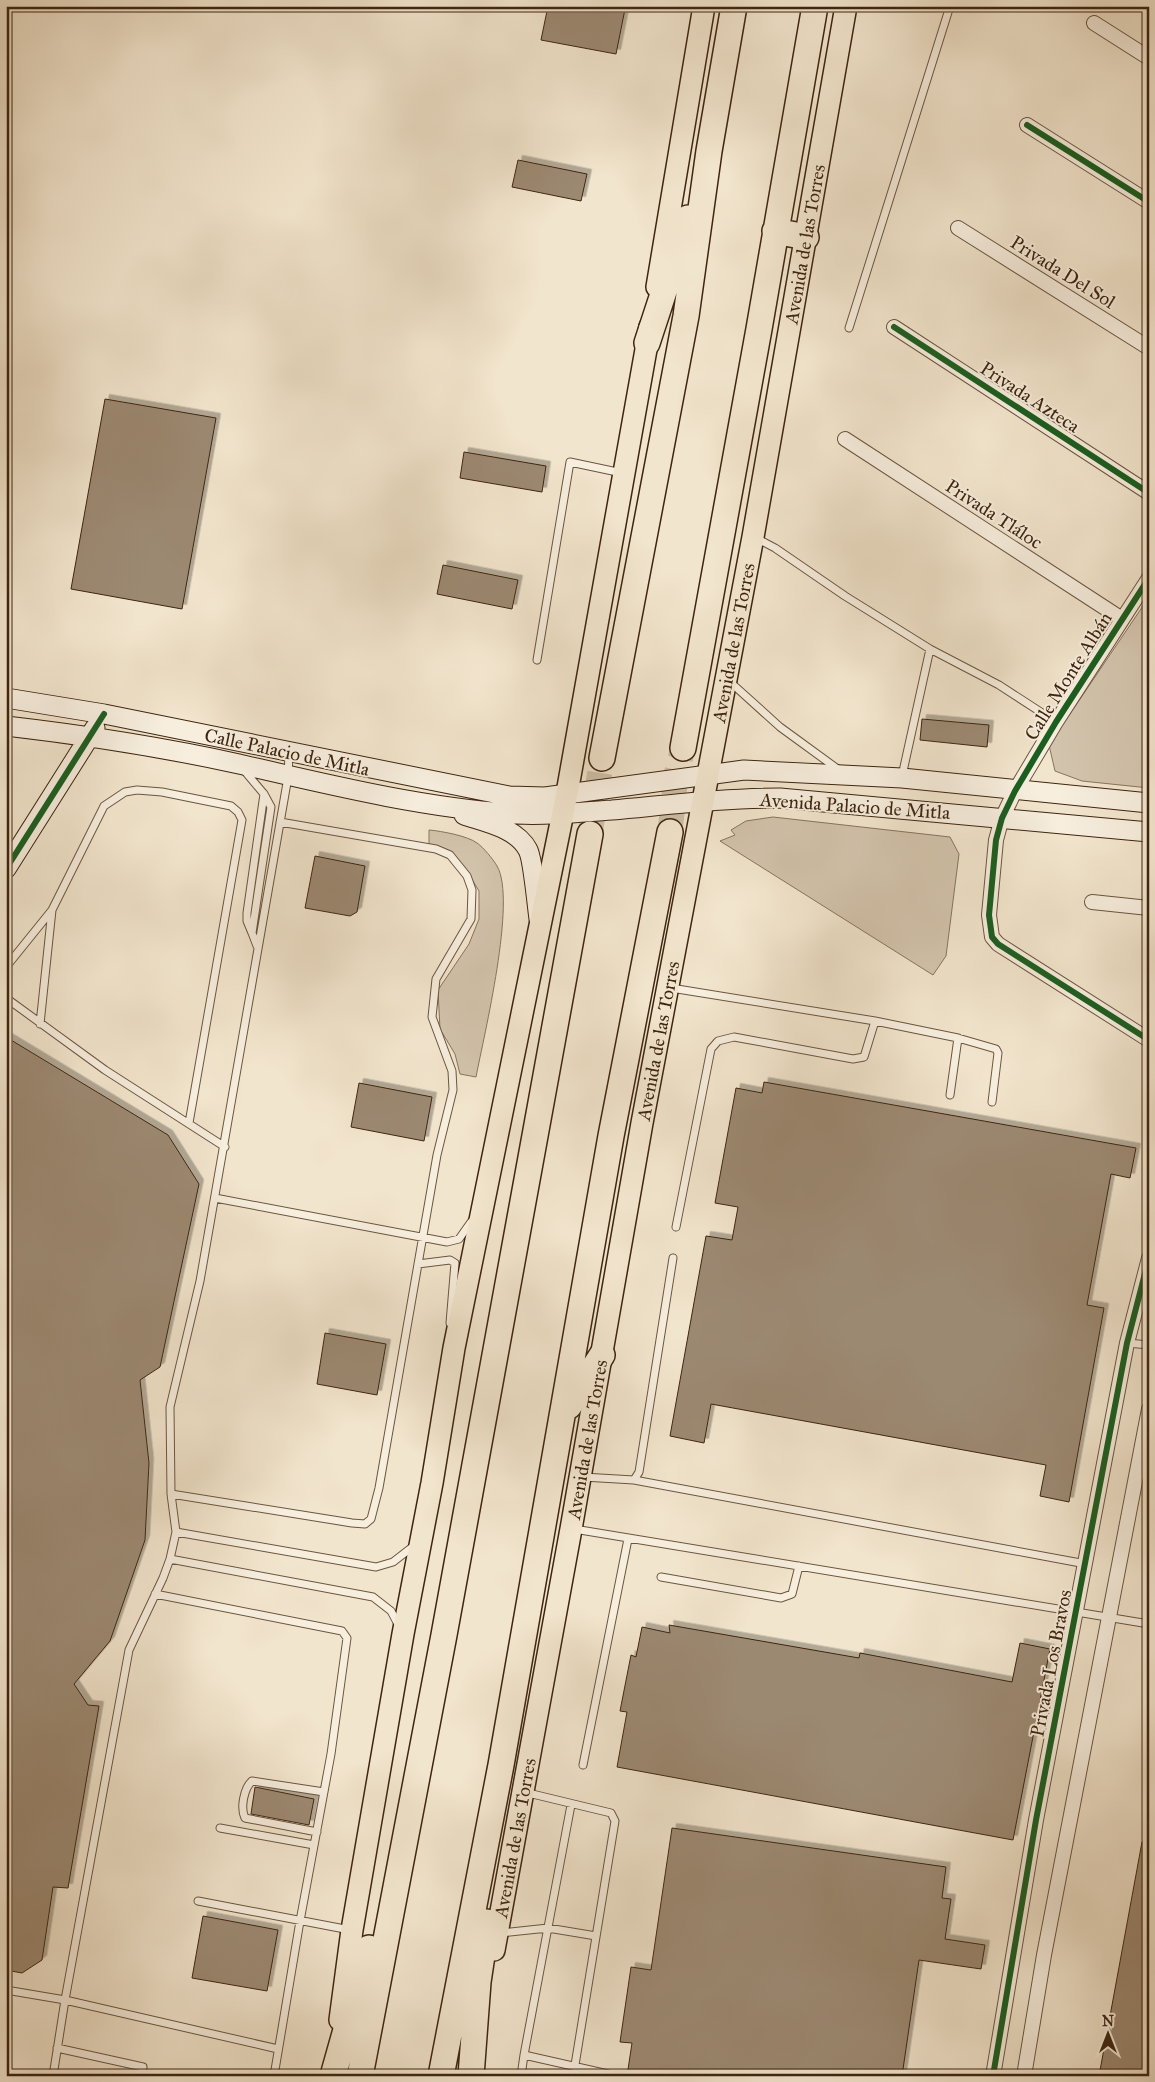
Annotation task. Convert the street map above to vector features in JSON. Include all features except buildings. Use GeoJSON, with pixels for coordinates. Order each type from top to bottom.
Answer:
{"type":"FeatureCollection","features":[{"type":"Feature","properties":{"kind":"highway"},"geometry":{"type":"LineString","coordinates":[[602,758],[686,316],[710,151],[734,6]]}},
{"type":"Feature","properties":{"kind":"highway","name":"Avenida de las Torres"},"geometry":{"type":"LineString","coordinates":[[682,748],[759,329],[815,6]]}},
{"type":"Feature","properties":{"kind":"highway"},"geometry":{"type":"LineString","coordinates":[[647,343],[710,151]]}},
{"type":"Feature","properties":{"kind":"highway"},"geometry":{"type":"LineString","coordinates":[[775,231],[806,237]]}},
{"type":"Feature","properties":{"kind":"highway","name":"Avenida de las Torres"},"geometry":{"type":"LineString","coordinates":[[441,2076],[501,1765],[611,1136],[670,832]]}},
{"type":"Feature","properties":{"kind":"highway"},"geometry":{"type":"LineString","coordinates":[[360,2076],[418,1777],[590,834]]}},
{"type":"Feature","properties":{"kind":"highway"},"geometry":{"type":"LineString","coordinates":[[562,1417],[602,1355]]}},
{"type":"Feature","properties":{"kind":"highway"},"geometry":{"type":"LineString","coordinates":[[471,2076],[478,1982],[497,1852],[501,1765]]}},
{"type":"Feature","properties":{"kind":"highway"},"geometry":{"type":"LineString","coordinates":[[333,2076],[396,1846],[418,1777]]}},
{"type":"Feature","properties":{"kind":"main road"},"geometry":{"type":"LineString","coordinates":[[333,2076],[352,1930],[403,1634],[432,1483],[454,1348],[567,793],[647,343],[704,6]]}},
{"type":"Feature","properties":{"kind":"main road","name":"Avenida de las Torres"},"geometry":{"type":"LineString","coordinates":[[471,2076],[707,775],[753,536],[846,6]]}},
{"type":"Feature","properties":{"kind":"main road","name":"Calle Palacio de Mitla"},"geometry":{"type":"LineString","coordinates":[[6,698],[104,714],[289,753],[509,796],[545,797],[567,793]]}},
{"type":"Feature","properties":{"kind":"main road"},"geometry":{"type":"LineString","coordinates":[[6,869],[104,714]]}},
{"type":"Feature","properties":{"kind":"main road","name":"Calle Palacio de Mitla"},"geometry":{"type":"LineString","coordinates":[[6,726],[90,736],[240,765],[288,777],[425,802],[517,814],[562,814]]}},
{"type":"Feature","properties":{"kind":"main road","name":"Avenida Palacio de Mitla"},"geometry":{"type":"LineString","coordinates":[[567,793],[744,770],[902,778],[1015,791],[1149,802]]}},
{"type":"Feature","properties":{"kind":"main road","name":"Avenida Palacio de Mitla"},"geometry":{"type":"LineString","coordinates":[[562,814],[738,798],[780,798],[1149,832]]}},
{"type":"Feature","properties":{"kind":"main road"},"geometry":{"type":"LineString","coordinates":[[425,802],[503,828],[517,836],[529,850],[541,928]]}},
{"type":"Feature","properties":{"kind":"street"},"geometry":{"type":"LineString","coordinates":[[1094,23],[1149,58]]}},
{"type":"Feature","properties":{"kind":"street"},"geometry":{"type":"LineString","coordinates":[[1027,125],[1149,202]]}},
{"type":"Feature","properties":{"kind":"street","name":"Privada Del Sol"},"geometry":{"type":"LineString","coordinates":[[958,228],[1149,348]]}},
{"type":"Feature","properties":{"kind":"street","name":"Privada Azteca"},"geometry":{"type":"LineString","coordinates":[[894,327],[1149,493]]}},
{"type":"Feature","properties":{"kind":"street","name":"Privada Tláloc"},"geometry":{"type":"LineString","coordinates":[[845,439],[1122,620]]}},
{"type":"Feature","properties":{"kind":"street","name":"Calle Monte Albán"},"geometry":{"type":"LineString","coordinates":[[1015,791],[1056,722],[1149,578]]}},
{"type":"Feature","properties":{"kind":"street"},"geometry":{"type":"LineString","coordinates":[[1015,791],[1002,818],[996,840],[988,915],[992,937],[1011,954],[1149,1040]]}},
{"type":"Feature","properties":{"kind":"street"},"geometry":{"type":"LineString","coordinates":[[1092,902],[1149,908]]}},
{"type":"Feature","properties":{"kind":"street","name":"Privada Los Bravos"},"geometry":{"type":"LineString","coordinates":[[993,2076],[1036,1820],[1127,1343],[1149,1258]]}},
{"type":"Feature","properties":{"kind":"street"},"geometry":{"type":"LineString","coordinates":[[1024,2076],[1044,1955],[1149,1409]]}},
{"type":"Feature","properties":{"kind":"lane"},"geometry":{"type":"LineString","coordinates":[[850,328],[950,6]]}},
{"type":"Feature","properties":{"kind":"lane"},"geometry":{"type":"LineString","coordinates":[[538,660],[570,462],[624,473]]}},
{"type":"Feature","properties":{"kind":"lane"},"geometry":{"type":"LineString","coordinates":[[753,536],[775,548],[845,596],[930,649],[999,685],[1056,722]]}},
{"type":"Feature","properties":{"kind":"lane"},"geometry":{"type":"LineString","coordinates":[[902,778],[930,649]]}},
{"type":"Feature","properties":{"kind":"lane"},"geometry":{"type":"LineString","coordinates":[[725,677],[780,727],[845,775]]}},
{"type":"Feature","properties":{"kind":"lane"},"geometry":{"type":"LineString","coordinates":[[52,2076],[129,1650],[170,1559],[176,1532],[171,1494],[170,1407],[200,1281],[288,777],[289,753]]}},
{"type":"Feature","properties":{"kind":"lane"},"geometry":{"type":"LineString","coordinates":[[240,765],[264,794],[271,807],[252,933],[257,948]]}},
{"type":"Feature","properties":{"kind":"lane"},"geometry":{"type":"LineString","coordinates":[[6,967],[52,910],[104,806],[125,792],[137,790],[162,792],[231,806],[238,812],[242,820],[189,1123]]}},
{"type":"Feature","properties":{"kind":"lane"},"geometry":{"type":"LineString","coordinates":[[171,1494],[366,1524],[371,1519],[379,1488],[437,1155],[453,1090],[452,1071],[433,1024],[432,1008],[436,979],[469,926],[473,899],[466,876],[459,864],[450,855],[436,849],[280,822]]}},
{"type":"Feature","properties":{"kind":"lane"},"geometry":{"type":"LineString","coordinates":[[40,1024],[52,910]]}},
{"type":"Feature","properties":{"kind":"lane"},"geometry":{"type":"LineString","coordinates":[[668,988],[875,1021],[996,1048],[998,1053],[992,1102]]}},
{"type":"Feature","properties":{"kind":"lane"},"geometry":{"type":"LineString","coordinates":[[6,998],[106,1070],[224,1147]]}},
{"type":"Feature","properties":{"kind":"lane"},"geometry":{"type":"LineString","coordinates":[[676,1227],[711,1049],[718,1041],[734,1037],[860,1059],[868,1050],[875,1021]]}},
{"type":"Feature","properties":{"kind":"lane"},"geometry":{"type":"LineString","coordinates":[[950,1095],[958,1038]]}},
{"type":"Feature","properties":{"kind":"lane"},"geometry":{"type":"LineString","coordinates":[[215,1198],[422,1239],[447,1242],[459,1239],[483,1205]]}},
{"type":"Feature","properties":{"kind":"lane"},"geometry":{"type":"LineString","coordinates":[[634,1480],[639,1472],[673,1258]]}},
{"type":"Feature","properties":{"kind":"lane"},"geometry":{"type":"LineString","coordinates":[[418,1264],[450,1260],[456,1263],[450,1310],[454,1348]]}},
{"type":"Feature","properties":{"kind":"lane"},"geometry":{"type":"LineString","coordinates":[[1127,1343],[1149,1345]]}},
{"type":"Feature","properties":{"kind":"lane"},"geometry":{"type":"LineString","coordinates":[[580,1477],[634,1480],[1086,1564]]}},
{"type":"Feature","properties":{"kind":"lane"},"geometry":{"type":"LineString","coordinates":[[571,1529],[1149,1624]]}},
{"type":"Feature","properties":{"kind":"lane"},"geometry":{"type":"LineString","coordinates":[[176,1532],[376,1567],[393,1562],[420,1542]]}},
{"type":"Feature","properties":{"kind":"lane"},"geometry":{"type":"LineString","coordinates":[[583,1765],[628,1539]]}},
{"type":"Feature","properties":{"kind":"lane"},"geometry":{"type":"LineString","coordinates":[[170,1559],[373,1597],[391,1610],[403,1634]]}},
{"type":"Feature","properties":{"kind":"lane"},"geometry":{"type":"LineString","coordinates":[[661,1577],[781,1598],[792,1594],[799,1566]]}},
{"type":"Feature","properties":{"kind":"lane"},"geometry":{"type":"LineString","coordinates":[[155,1594],[342,1631],[348,1641],[324,1792],[274,2076]]}},
{"type":"Feature","properties":{"kind":"lane"},"geometry":{"type":"LineString","coordinates":[[317,1832],[245,1818],[243,1807],[248,1785],[252,1782],[324,1792]]}},
{"type":"Feature","properties":{"kind":"lane"},"geometry":{"type":"LineString","coordinates":[[524,1792],[571,1805],[611,1813],[615,1821],[575,2065]]}},
{"type":"Feature","properties":{"kind":"lane"},"geometry":{"type":"LineString","coordinates":[[521,2076],[571,1805]]}},
{"type":"Feature","properties":{"kind":"lane"},"geometry":{"type":"LineString","coordinates":[[220,1828],[314,1845]]}},
{"type":"Feature","properties":{"kind":"lane"},"geometry":{"type":"LineString","coordinates":[[198,1901],[352,1930]]}},
{"type":"Feature","properties":{"kind":"lane"},"geometry":{"type":"LineString","coordinates":[[497,1933],[548,1928],[596,1936]]}},
{"type":"Feature","properties":{"kind":"lane"},"geometry":{"type":"LineString","coordinates":[[6,1990],[65,2000],[278,2048]]}},
{"type":"Feature","properties":{"kind":"lane"},"geometry":{"type":"LineString","coordinates":[[57,2048],[143,2066],[142,2076]]}},
{"type":"Feature","properties":{"kind":"lane"},"geometry":{"type":"LineString","coordinates":[[524,2055],[617,2076]]}},
{"type":"Feature","properties":{"kind":"shaded area"},"geometry":{"type":"Polygon","coordinates":[[[1149,597],[1149,788],[1082,781],[1055,771],[1049,745],[1149,597]]]}},
{"type":"Feature","properties":{"kind":"shaded area"},"geometry":{"type":"Polygon","coordinates":[[[773,817],[950,837],[959,854],[946,956],[933,975],[720,841],[735,835],[731,830],[746,821],[773,817]]]}},
{"type":"Feature","properties":{"kind":"shaded area"},"geometry":{"type":"Polygon","coordinates":[[[429,830],[473,840],[485,850],[495,863],[502,883],[503,907],[497,969],[476,1077],[460,1074],[455,1054],[440,1029],[438,990],[469,944],[479,919],[479,891],[464,866],[448,850],[429,844],[429,830]]]}},
{"type":"Feature","properties":{"kind":"tunnel"},"geometry":{"type":"LineString","coordinates":[[670,832],[676,775],[683,748]]}},
{"type":"Feature","properties":{"kind":"tunnel"},"geometry":{"type":"LineString","coordinates":[[590,834],[602,758]]}},
{"type":"Feature","properties":{"kind":"cycle path"},"geometry":{"type":"LineString","coordinates":[[1027,125],[1149,202]]}},
{"type":"Feature","properties":{"kind":"cycle path"},"geometry":{"type":"LineString","coordinates":[[894,327],[1149,493]]}},
{"type":"Feature","properties":{"kind":"cycle path"},"geometry":{"type":"LineString","coordinates":[[1149,578],[1056,722],[1015,791],[1002,818],[996,840],[989,915],[992,937],[998,944],[1149,1040]]}},
{"type":"Feature","properties":{"kind":"cycle path"},"geometry":{"type":"LineString","coordinates":[[6,869],[104,714]]}},
{"type":"Feature","properties":{"kind":"cycle path"},"geometry":{"type":"LineString","coordinates":[[993,2076],[1036,1820],[1127,1343],[1149,1258]]}}]}
